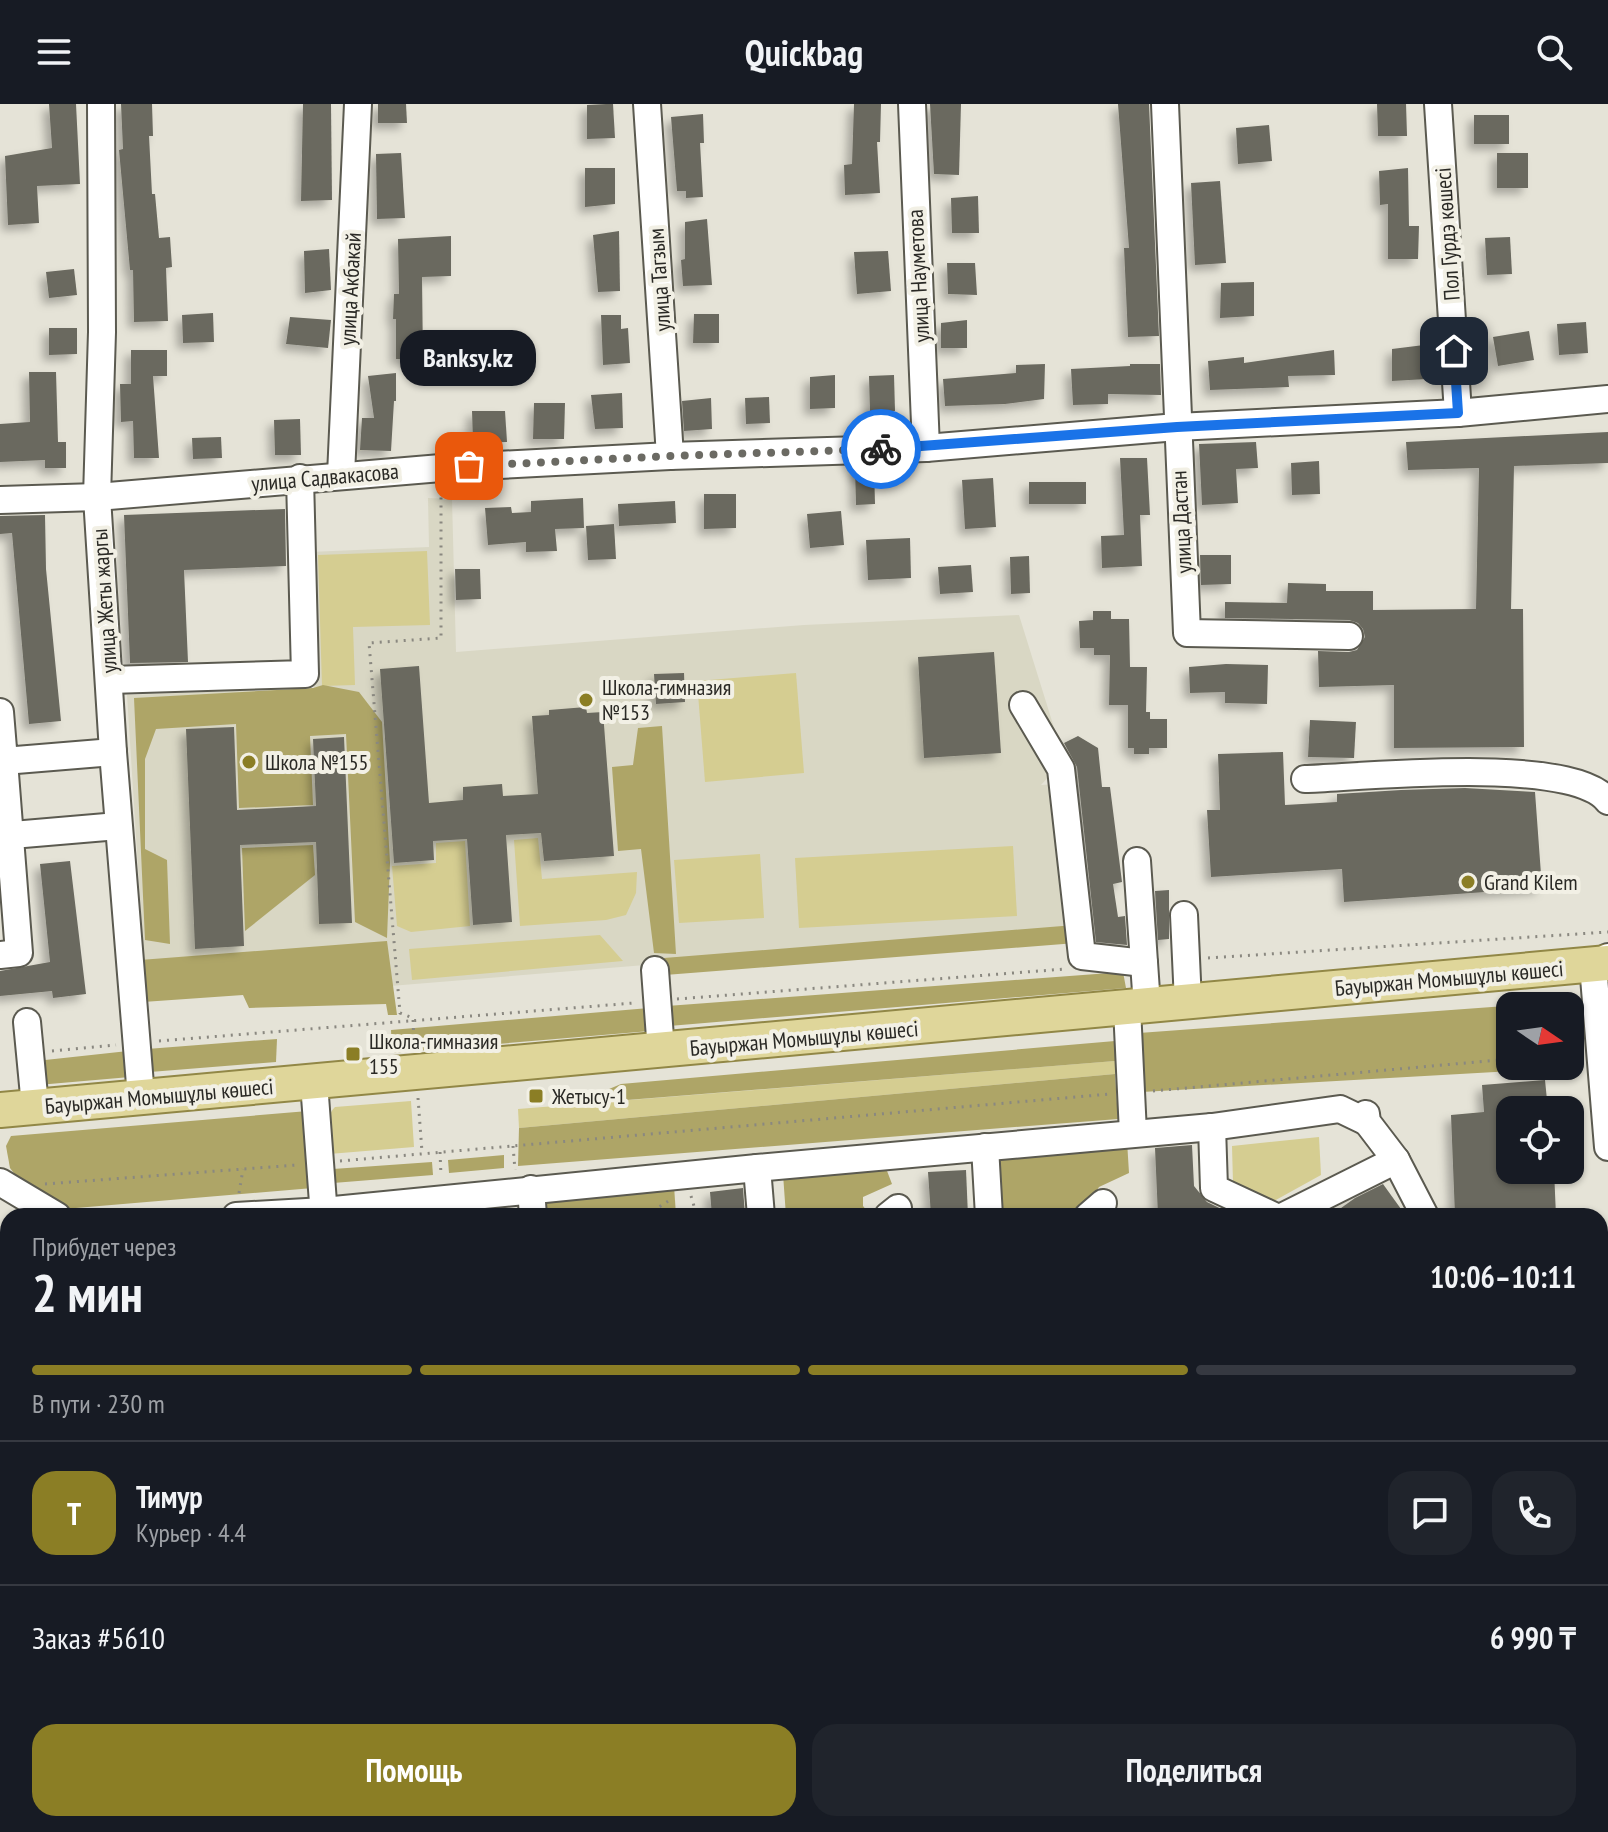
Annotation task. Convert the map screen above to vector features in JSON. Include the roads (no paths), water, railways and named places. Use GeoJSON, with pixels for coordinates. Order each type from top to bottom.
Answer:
{"type":"FeatureCollection","features":[{"type":"Feature","properties":{"kind":"main road","name":"Бауыржан Момышұлы көшесі"},"geometry":{"type":"LineString","coordinates":[[0,1110],[1603,962]]}},
{"type":"Feature","properties":{"kind":"street","name":"улица Жеты жаргы"},"geometry":{"type":"LineString","coordinates":[[101,104],[102,332],[97,497],[118,826],[141,1097]]}},
{"type":"Feature","properties":{"kind":"street","name":"улица Акбакай"},"geometry":{"type":"LineString","coordinates":[[341,475],[358,104]]}},
{"type":"Feature","properties":{"kind":"street","name":"улица Тагзым"},"geometry":{"type":"LineString","coordinates":[[647,104],[670,456]]}},
{"type":"Feature","properties":{"kind":"street","name":"улица Науметова"},"geometry":{"type":"LineString","coordinates":[[912,104],[926,448]]}},
{"type":"Feature","properties":{"kind":"street","name":"улица Дастан"},"geometry":{"type":"LineString","coordinates":[[1165,104],[1187,633],[1349,636]]}},
{"type":"Feature","properties":{"kind":"street","name":"Пол Гурдэ көшесі"},"geometry":{"type":"LineString","coordinates":[[1438,104],[1458,413]]}},
{"type":"Feature","properties":{"kind":"street","name":"улица Садвакасова"},"geometry":{"type":"LineString","coordinates":[[0,500],[97,497],[441,468],[670,456],[926,448],[1177,427],[1458,413],[1608,399]]}},
{"type":"Feature","properties":{"kind":"street"},"geometry":{"type":"LineString","coordinates":[[110,680],[305,674],[300,478]]}},
{"type":"Feature","properties":{"kind":"street"},"geometry":{"type":"LineString","coordinates":[[1023,705],[1061,769],[1082,956],[1144,963]]}},
{"type":"Feature","properties":{"kind":"street"},"geometry":{"type":"LineString","coordinates":[[0,712],[4,761],[4,836],[19,953],[0,955]]}},
{"type":"Feature","properties":{"kind":"street"},"geometry":{"type":"LineString","coordinates":[[4,761],[113,752]]}},
{"type":"Feature","properties":{"kind":"street"},"geometry":{"type":"LineString","coordinates":[[1305,779],[1461,772],[1549,775],[1601,792],[1608,801]]}},
{"type":"Feature","properties":{"kind":"street"},"geometry":{"type":"LineString","coordinates":[[4,836],[118,826]]}},
{"type":"Feature","properties":{"kind":"street"},"geometry":{"type":"LineString","coordinates":[[1133,1133],[1131,1092],[1137,1007],[1144,963],[1137,861]]}},
{"type":"Feature","properties":{"kind":"street"},"geometry":{"type":"LineString","coordinates":[[1184,915],[1188,1002]]}},
{"type":"Feature","properties":{"kind":"street"},"geometry":{"type":"LineString","coordinates":[[1603,962],[1608,1147]]}},
{"type":"Feature","properties":{"kind":"street"},"geometry":{"type":"LineString","coordinates":[[655,970],[661,1051]]}},
{"type":"Feature","properties":{"kind":"street"},"geometry":{"type":"LineString","coordinates":[[27,1022],[35,1106]]}},
{"type":"Feature","properties":{"kind":"street"},"geometry":{"type":"LineString","coordinates":[[314,1083],[324,1208]]}},
{"type":"Feature","properties":{"kind":"street"},"geometry":{"type":"LineString","coordinates":[[369,1208],[531,1189],[1212,1127],[1340,1109],[1367,1118],[1396,1160],[1421,1208]]}},
{"type":"Feature","properties":{"kind":"street"},"geometry":{"type":"LineString","coordinates":[[1212,1127],[1214,1188],[1257,1208]]}},
{"type":"Feature","properties":{"kind":"street"},"geometry":{"type":"LineString","coordinates":[[985,1147],[989,1208]]}},
{"type":"Feature","properties":{"kind":"street"},"geometry":{"type":"LineString","coordinates":[[1300,1208],[1396,1160]]}},
{"type":"Feature","properties":{"kind":"street"},"geometry":{"type":"LineString","coordinates":[[757,1168],[760,1208]]}},
{"type":"Feature","properties":{"kind":"street"},"geometry":{"type":"LineString","coordinates":[[0,1182],[44,1208]]}},
{"type":"Feature","properties":{"kind":"street"},"geometry":{"type":"LineString","coordinates":[[531,1189],[532,1208]]}},
{"type":"Feature","properties":{"kind":"street"},"geometry":{"type":"LineString","coordinates":[[238,1205],[267,1208]]}},
{"type":"Feature","properties":{"kind":"place","name":"Banksy.kz"},"geometry":{"type":"Point","coordinates":[469,466]}},
{"type":"Feature","properties":{"kind":"place","name":"Школа-гимназия №153"},"geometry":{"type":"Point","coordinates":[586,700]}},
{"type":"Feature","properties":{"kind":"place","name":"Школа №155"},"geometry":{"type":"Point","coordinates":[249,762]}},
{"type":"Feature","properties":{"kind":"place","name":"Grand Kilem"},"geometry":{"type":"Point","coordinates":[1468,882]}},
{"type":"Feature","properties":{"kind":"place","name":"Школа-гимназия 155"},"geometry":{"type":"Point","coordinates":[353,1054]}},
{"type":"Feature","properties":{"kind":"place","name":"Жетысу-1"},"geometry":{"type":"Point","coordinates":[536,1096]}}]}
